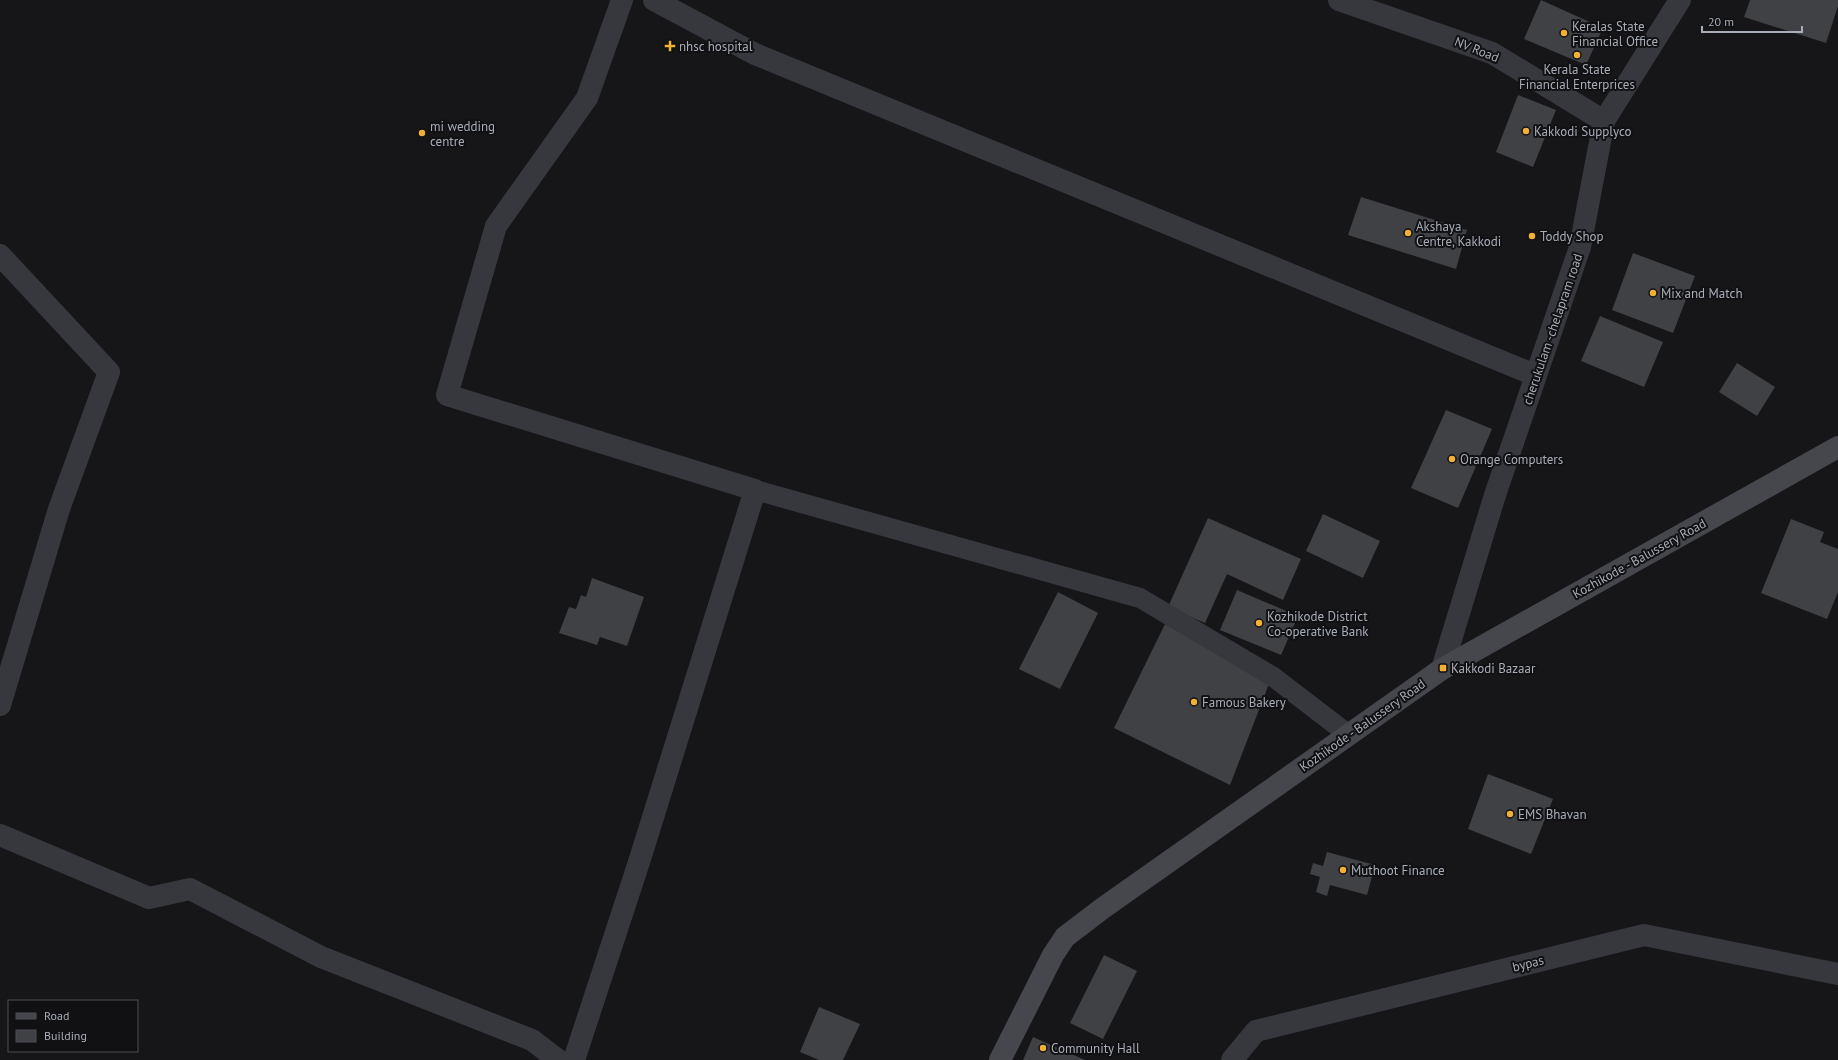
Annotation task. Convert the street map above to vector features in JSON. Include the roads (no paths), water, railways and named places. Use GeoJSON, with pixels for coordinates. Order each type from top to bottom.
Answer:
{"type":"FeatureCollection","features":[{"type":"Feature","properties":{"kind":"main road","name":"Kozhikode - Balussery Road"},"geometry":{"type":"LineString","coordinates":[[1000,1060],[1053,955],[1065,937],[1103,908],[1442,669],[1838,447]]}},
{"type":"Feature","properties":{"kind":"street"},"geometry":{"type":"LineString","coordinates":[[574,1060],[640,859],[755,490],[447,395],[496,226],[587,98],[622,0]]}},
{"type":"Feature","properties":{"kind":"street"},"geometry":{"type":"LineString","coordinates":[[654,0],[755,54],[1535,375]]}},
{"type":"Feature","properties":{"kind":"street","name":"NV Road"},"geometry":{"type":"LineString","coordinates":[[1339,0],[1492,53],[1604,121]]}},
{"type":"Feature","properties":{"kind":"street","name":"cherukulam -chelapram road"},"geometry":{"type":"LineString","coordinates":[[1442,669],[1473,564],[1535,375],[1580,247],[1604,121],[1680,0]]}},
{"type":"Feature","properties":{"kind":"street"},"geometry":{"type":"LineString","coordinates":[[0,255],[109,372],[59,509],[0,705]]}},
{"type":"Feature","properties":{"kind":"street"},"geometry":{"type":"LineString","coordinates":[[0,835],[149,898],[190,889],[321,957],[532,1040],[558,1060]]}},
{"type":"Feature","properties":{"kind":"street","name":"bypas"},"geometry":{"type":"LineString","coordinates":[[1232,1060],[1256,1031],[1644,934],[1838,974]]}},
{"type":"Feature","properties":{"kind":"lane"},"geometry":{"type":"LineString","coordinates":[[755,490],[1140,598],[1272,676],[1349,735]]}},
{"type":"Feature","properties":{"kind":"place","name":"Keralas State Financial Office"},"geometry":{"type":"Point","coordinates":[1564,33]}},
{"type":"Feature","properties":{"kind":"place","name":"nhsc hospital"},"geometry":{"type":"Point","coordinates":[670,46]}},
{"type":"Feature","properties":{"kind":"place","name":"Kerala State Financial Enterprices"},"geometry":{"type":"Point","coordinates":[1577,55]}},
{"type":"Feature","properties":{"kind":"place","name":"Kakkodi Supplyco"},"geometry":{"type":"Point","coordinates":[1526,131]}},
{"type":"Feature","properties":{"kind":"place","name":"mi wedding centre"},"geometry":{"type":"Point","coordinates":[422,133]}},
{"type":"Feature","properties":{"kind":"place","name":"Akshaya Centre, Kakkodi"},"geometry":{"type":"Point","coordinates":[1408,233]}},
{"type":"Feature","properties":{"kind":"place","name":"Toddy Shop"},"geometry":{"type":"Point","coordinates":[1532,236]}},
{"type":"Feature","properties":{"kind":"place","name":"Mix and Match"},"geometry":{"type":"Point","coordinates":[1653,293]}},
{"type":"Feature","properties":{"kind":"place","name":"Orange Computers"},"geometry":{"type":"Point","coordinates":[1452,459]}},
{"type":"Feature","properties":{"kind":"place","name":"Kozhikode District Co-operative Bank"},"geometry":{"type":"Point","coordinates":[1259,623]}},
{"type":"Feature","properties":{"kind":"place","name":"Kakkodi Bazaar"},"geometry":{"type":"Point","coordinates":[1443,668]}},
{"type":"Feature","properties":{"kind":"place","name":"Famous Bakery"},"geometry":{"type":"Point","coordinates":[1194,702]}},
{"type":"Feature","properties":{"kind":"place","name":"EMS Bhavan"},"geometry":{"type":"Point","coordinates":[1510,814]}},
{"type":"Feature","properties":{"kind":"place","name":"Muthoot Finance"},"geometry":{"type":"Point","coordinates":[1343,870]}},
{"type":"Feature","properties":{"kind":"place","name":"Community Hall"},"geometry":{"type":"Point","coordinates":[1043,1048]}}]}
